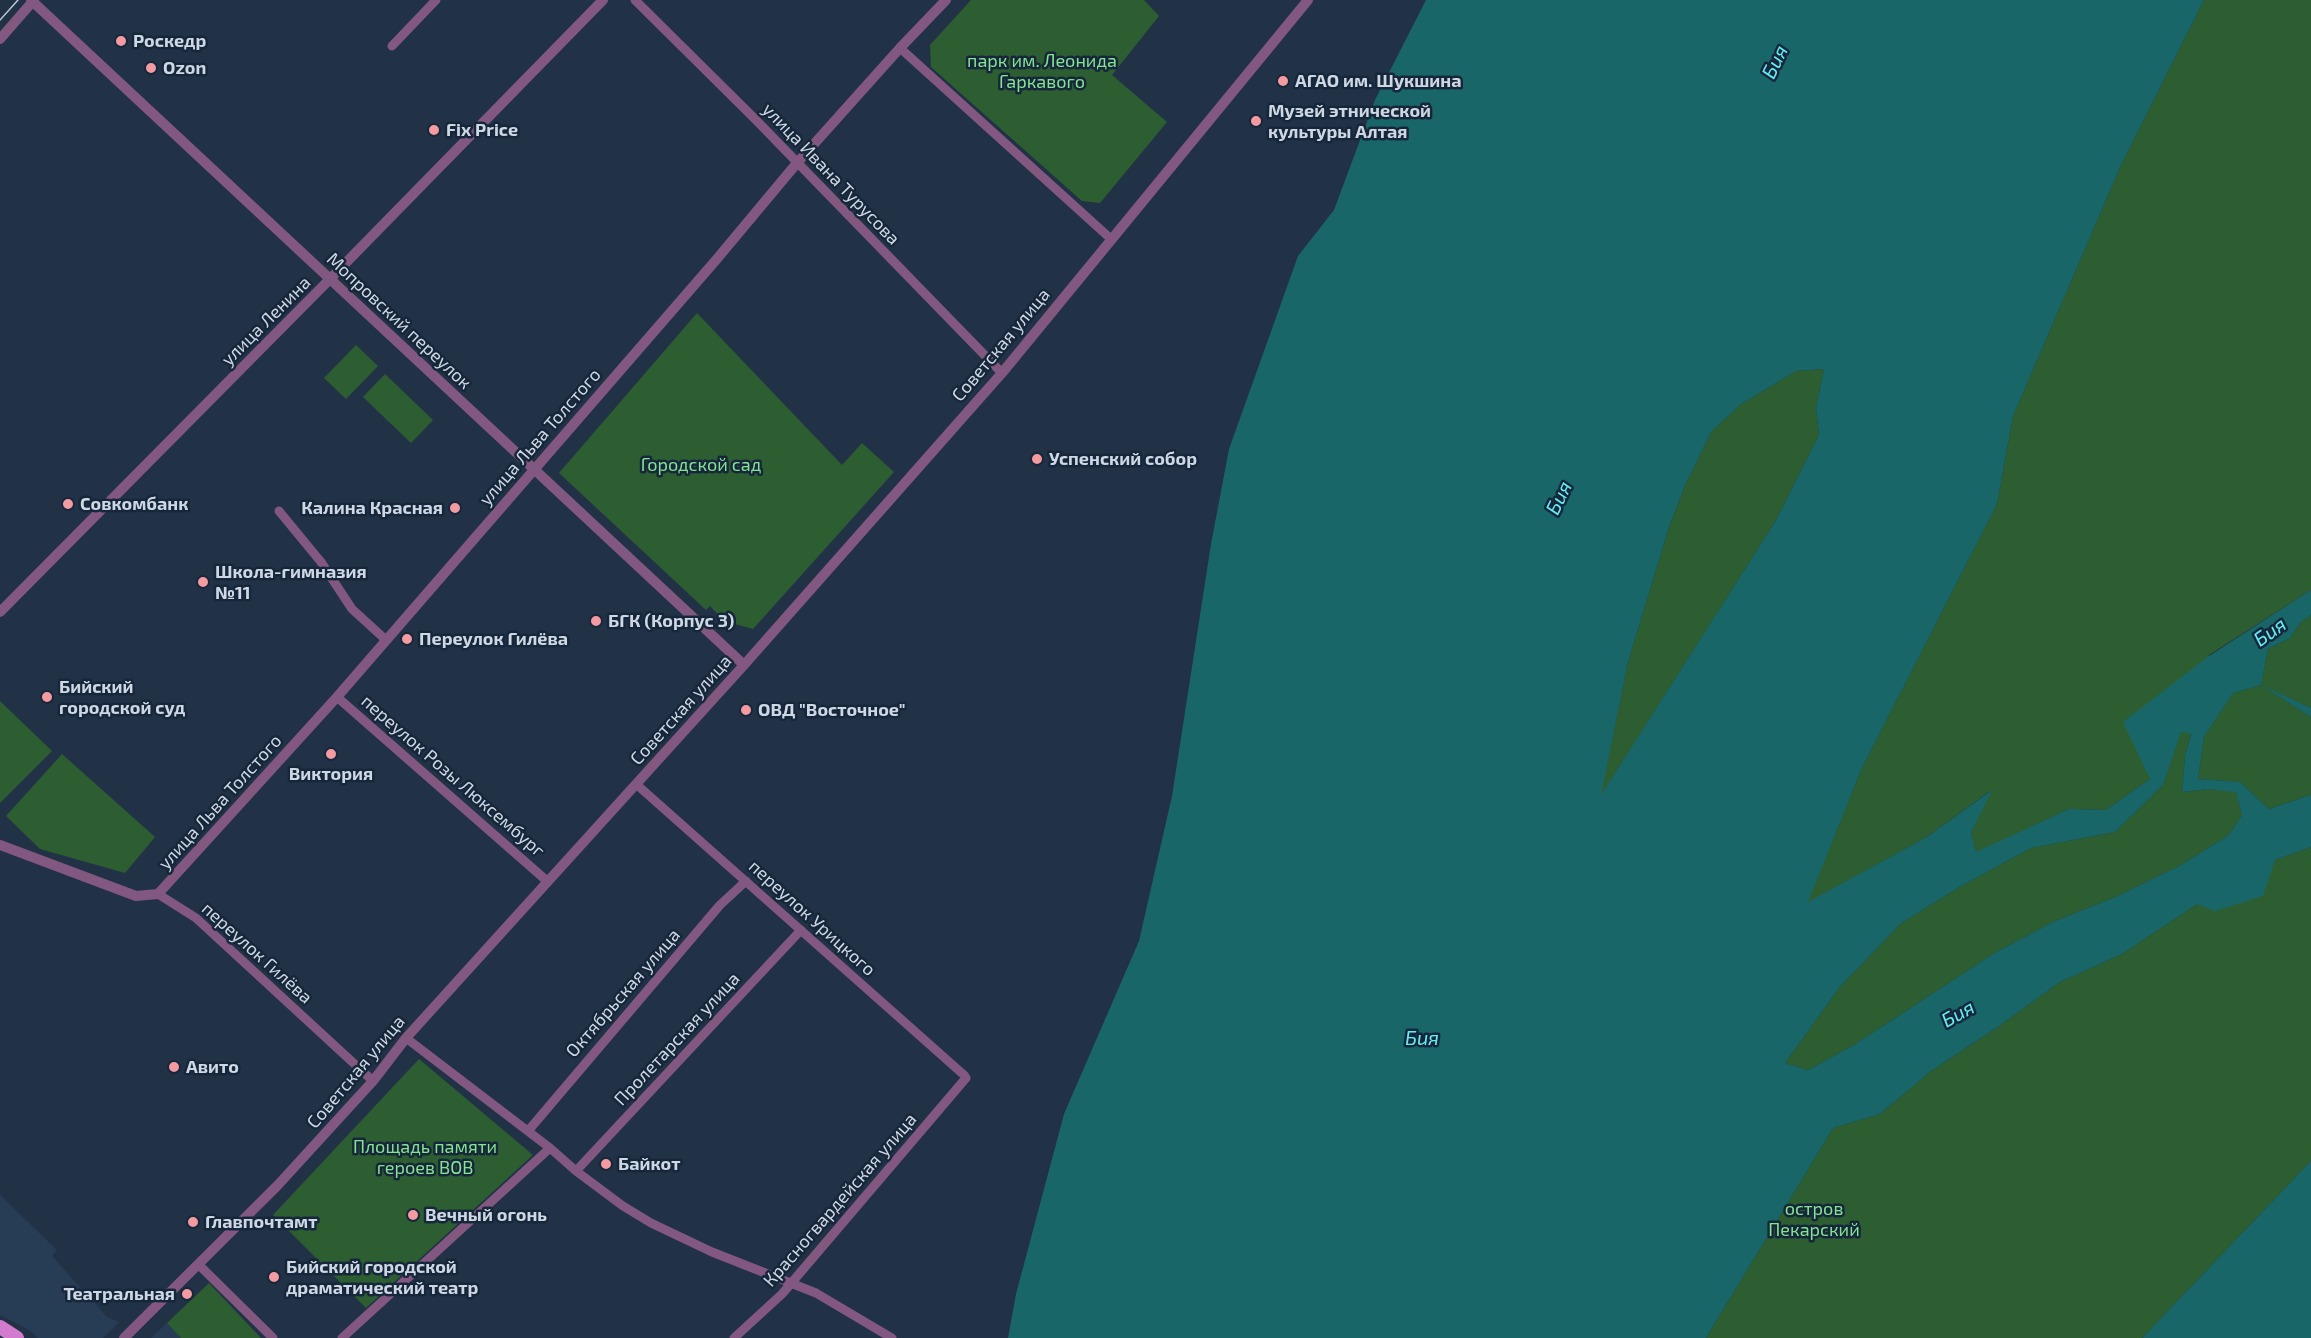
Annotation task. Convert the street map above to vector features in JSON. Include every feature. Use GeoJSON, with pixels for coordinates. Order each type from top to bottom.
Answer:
{"type":"FeatureCollection","features":[{"type":"Feature","properties":{"kind":"street"},"geometry":{"type":"LineString","coordinates":[[392,46],[436,0]]}},
{"type":"Feature","properties":{"kind":"street","name":"улица Ленина"},"geometry":{"type":"LineString","coordinates":[[0,612],[603,0]]}},
{"type":"Feature","properties":{"kind":"street","name":"улица Ивана Турусова"},"geometry":{"type":"LineString","coordinates":[[635,0],[1002,373]]}},
{"type":"Feature","properties":{"kind":"street","name":"улица Льва Толстого"},"geometry":{"type":"LineString","coordinates":[[158,894],[337,697],[709,268],[797,163],[946,0]]}},
{"type":"Feature","properties":{"kind":"street","name":"Советская улица"},"geometry":{"type":"LineString","coordinates":[[124,1338],[277,1186],[373,1082],[405,1038],[744,665],[1002,373],[1308,0]]}},
{"type":"Feature","properties":{"kind":"street"},"geometry":{"type":"LineString","coordinates":[[0,39],[33,1]]}},
{"type":"Feature","properties":{"kind":"street","name":"Мопровский переулок"},"geometry":{"type":"LineString","coordinates":[[33,1],[744,665]]}},
{"type":"Feature","properties":{"kind":"street"},"geometry":{"type":"LineString","coordinates":[[900,48],[1111,239]]}},
{"type":"Feature","properties":{"kind":"street"},"geometry":{"type":"LineString","coordinates":[[279,511],[321,562],[352,609],[386,640]]}},
{"type":"Feature","properties":{"kind":"street","name":"переулок Розы Люксембург"},"geometry":{"type":"LineString","coordinates":[[337,697],[547,881]]}},
{"type":"Feature","properties":{"kind":"street","name":"переулок Урицкого"},"geometry":{"type":"LineString","coordinates":[[636,784],[966,1078]]}},
{"type":"Feature","properties":{"kind":"street"},"geometry":{"type":"LineString","coordinates":[[0,845],[136,896],[158,894]]}},
{"type":"Feature","properties":{"kind":"street","name":"Октябрьская улица"},"geometry":{"type":"LineString","coordinates":[[528,1131],[720,905],[746,881]]}},
{"type":"Feature","properties":{"kind":"street","name":"переулок Гилёва"},"geometry":{"type":"LineString","coordinates":[[158,894],[196,918],[373,1082]]}},
{"type":"Feature","properties":{"kind":"street","name":"Пролетарская улица"},"geometry":{"type":"LineString","coordinates":[[576,1171],[801,930]]}},
{"type":"Feature","properties":{"kind":"street"},"geometry":{"type":"LineString","coordinates":[[405,1038],[623,1206],[651,1223],[712,1252],[790,1285],[816,1293],[892,1338]]}},
{"type":"Feature","properties":{"kind":"street","name":"Красногвардейская улица"},"geometry":{"type":"LineString","coordinates":[[734,1338],[790,1285],[966,1078]]}},
{"type":"Feature","properties":{"kind":"street"},"geometry":{"type":"LineString","coordinates":[[342,1338],[550,1148]]}},
{"type":"Feature","properties":{"kind":"street"},"geometry":{"type":"LineString","coordinates":[[199,1265],[273,1338]]}},
{"type":"Feature","properties":{"kind":"shaded area"},"geometry":{"type":"Polygon","coordinates":[[[0,1195],[57,1250],[52,1256],[107,1317],[119,1322],[103,1338],[38,1338],[29,1330],[0,1315],[0,1195]]]}},
{"type":"Feature","properties":{"kind":"shaded area"},"geometry":{"type":"Polygon","coordinates":[[[167,1323],[181,1338],[151,1338],[167,1323]]]}},
{"type":"Feature","properties":{"kind":"green space","name":"парк им. Леонида Гаркавого"},"geometry":{"type":"Polygon","coordinates":[[[971,0],[1144,0],[1159,16],[1112,75],[1167,122],[1100,203],[1082,201],[931,67],[930,45],[971,0]]]}},
{"type":"Feature","properties":{"kind":"green space"},"geometry":{"type":"Polygon","coordinates":[[[2204,0],[2311,0],[2311,590],[2209,655],[2150,779],[2106,810],[2069,809],[1976,853],[1971,833],[1990,791],[1927,837],[1807,903],[1861,770],[1997,504],[2013,416],[2121,165],[2204,0]]]}},
{"type":"Feature","properties":{"kind":"green space","name":"Городской сад"},"geometry":{"type":"Polygon","coordinates":[[[697,313],[842,465],[862,443],[894,472],[753,629],[724,621],[710,606],[706,610],[559,473],[697,313]]]}},
{"type":"Feature","properties":{"kind":"green space"},"geometry":{"type":"Polygon","coordinates":[[[356,345],[378,366],[346,399],[324,378],[356,345]]]}},
{"type":"Feature","properties":{"kind":"green space"},"geometry":{"type":"Polygon","coordinates":[[[1824,369],[1816,408],[1819,435],[1775,522],[1600,797],[1628,662],[1669,527],[1684,488],[1711,432],[1741,404],[1796,371],[1824,369]]]}},
{"type":"Feature","properties":{"kind":"green space"},"geometry":{"type":"Polygon","coordinates":[[[385,374],[433,420],[411,443],[363,397],[385,374]]]}},
{"type":"Feature","properties":{"kind":"green space"},"geometry":{"type":"Polygon","coordinates":[[[2311,615],[2311,708],[2266,688],[2311,717],[2311,795],[2269,809],[2240,782],[2198,779],[2204,737],[2233,693],[2261,685],[2268,649],[2290,638],[2300,623],[2311,615]]]}},
{"type":"Feature","properties":{"kind":"green space"},"geometry":{"type":"Polygon","coordinates":[[[0,701],[52,751],[0,803],[0,701]]]}},
{"type":"Feature","properties":{"kind":"green space"},"geometry":{"type":"Polygon","coordinates":[[[2180,732],[2191,733],[2185,756],[2182,792],[2209,789],[2236,791],[2242,815],[2229,835],[2181,865],[2118,896],[2053,922],[1996,952],[1854,1045],[1808,1070],[1785,1063],[1839,988],[1900,924],[1961,886],[2031,848],[2115,832],[2163,785],[2180,732]]]}},
{"type":"Feature","properties":{"kind":"green space"},"geometry":{"type":"Polygon","coordinates":[[[62,754],[155,837],[125,873],[40,849],[6,816],[62,754]]]}},
{"type":"Feature","properties":{"kind":"green space","name":"остров Пекарский"},"geometry":{"type":"Polygon","coordinates":[[[2311,847],[2311,1161],[2142,1338],[1706,1338],[1833,1128],[1880,1114],[1931,1071],[2060,982],[2122,954],[2197,904],[2275,860],[2311,847]]]}},
{"type":"Feature","properties":{"kind":"green space","name":"Площадь памяти героев ВОВ"},"geometry":{"type":"Polygon","coordinates":[[[419,1059],[533,1155],[366,1308],[273,1215],[419,1059]]]}},
{"type":"Feature","properties":{"kind":"green space"},"geometry":{"type":"Polygon","coordinates":[[[209,1283],[261,1338],[181,1338],[167,1323],[209,1283]]]}},
{"type":"Feature","properties":{"kind":"water","name":"Бия"},"geometry":{"type":"Polygon","coordinates":[[[1426,0],[2204,0],[2121,165],[2013,416],[1997,504],[1861,770],[1808,902],[1927,837],[1992,790],[1971,833],[1976,852],[2069,809],[2106,810],[2150,779],[2123,722],[2209,656],[2311,590],[2311,615],[2300,623],[2290,638],[2268,649],[2261,685],[2233,693],[2204,737],[2198,779],[2240,782],[2269,809],[2311,795],[2311,847],[2275,860],[2263,896],[2215,911],[2197,904],[2122,954],[2060,982],[1931,1071],[1880,1114],[1833,1128],[1706,1338],[1008,1338],[1016,1294],[1064,1114],[1139,941],[1172,796],[1211,544],[1229,449],[1298,256],[1334,210],[1375,100],[1426,0]],[[1824,369],[1796,371],[1741,404],[1711,432],[1684,488],[1669,527],[1628,662],[1601,795],[1775,522],[1819,435],[1816,408],[1824,369]],[[2181,732],[2163,785],[2115,832],[2031,848],[1961,886],[1900,924],[1839,988],[1785,1063],[1808,1070],[1854,1045],[1996,952],[2053,922],[2118,896],[2181,865],[2229,835],[2242,815],[2236,792],[2209,789],[2182,792],[2185,756],[2191,734],[2181,732]]]}},
{"type":"Feature","properties":{"kind":"water"},"geometry":{"type":"Polygon","coordinates":[[[2261,685],[2311,708],[2311,717],[2261,685]]]}},
{"type":"Feature","properties":{"kind":"water"},"geometry":{"type":"Polygon","coordinates":[[[2311,1161],[2311,1338],[2142,1338],[2311,1161]]]}},
{"type":"Feature","properties":{"kind":"tram line"},"geometry":{"type":"LineString","coordinates":[[0,20],[18,0]]}},
{"type":"Feature","properties":{"kind":"place","name":"Роскедр"},"geometry":{"type":"Point","coordinates":[121,41]}},
{"type":"Feature","properties":{"kind":"place","name":"Ozon"},"geometry":{"type":"Point","coordinates":[151,68]}},
{"type":"Feature","properties":{"kind":"place","name":"АГАО им. Шукшина"},"geometry":{"type":"Point","coordinates":[1283,81]}},
{"type":"Feature","properties":{"kind":"place","name":"Музей этнической культуры Алтая"},"geometry":{"type":"Point","coordinates":[1256,121]}},
{"type":"Feature","properties":{"kind":"place","name":"Fix Price"},"geometry":{"type":"Point","coordinates":[434,130]}},
{"type":"Feature","properties":{"kind":"place","name":"Успенский собор"},"geometry":{"type":"Point","coordinates":[1037,459]}},
{"type":"Feature","properties":{"kind":"place","name":"Совкомбанк"},"geometry":{"type":"Point","coordinates":[68,504]}},
{"type":"Feature","properties":{"kind":"place","name":"Калина Красная"},"geometry":{"type":"Point","coordinates":[455,508]}},
{"type":"Feature","properties":{"kind":"place","name":"Школа-гимназия №11"},"geometry":{"type":"Point","coordinates":[203,582]}},
{"type":"Feature","properties":{"kind":"place","name":"БГК (Корпус 3)"},"geometry":{"type":"Point","coordinates":[596,621]}},
{"type":"Feature","properties":{"kind":"place","name":"Переулок Гилёва"},"geometry":{"type":"Point","coordinates":[407,639]}},
{"type":"Feature","properties":{"kind":"place","name":"Бийский городской суд"},"geometry":{"type":"Point","coordinates":[47,697]}},
{"type":"Feature","properties":{"kind":"place","name":"ОВД \"Восточное\""},"geometry":{"type":"Point","coordinates":[746,710]}},
{"type":"Feature","properties":{"kind":"place","name":"Виктория"},"geometry":{"type":"Point","coordinates":[331,754]}},
{"type":"Feature","properties":{"kind":"place","name":"Авито"},"geometry":{"type":"Point","coordinates":[174,1067]}},
{"type":"Feature","properties":{"kind":"place","name":"Байкот"},"geometry":{"type":"Point","coordinates":[606,1164]}},
{"type":"Feature","properties":{"kind":"place","name":"Вечный огонь"},"geometry":{"type":"Point","coordinates":[413,1215]}},
{"type":"Feature","properties":{"kind":"place","name":"Главпочтамт"},"geometry":{"type":"Point","coordinates":[193,1222]}},
{"type":"Feature","properties":{"kind":"place","name":"Бийский городской драматический театр"},"geometry":{"type":"Point","coordinates":[274,1277]}},
{"type":"Feature","properties":{"kind":"place","name":"Театральная"},"geometry":{"type":"Point","coordinates":[187,1294]}}]}
